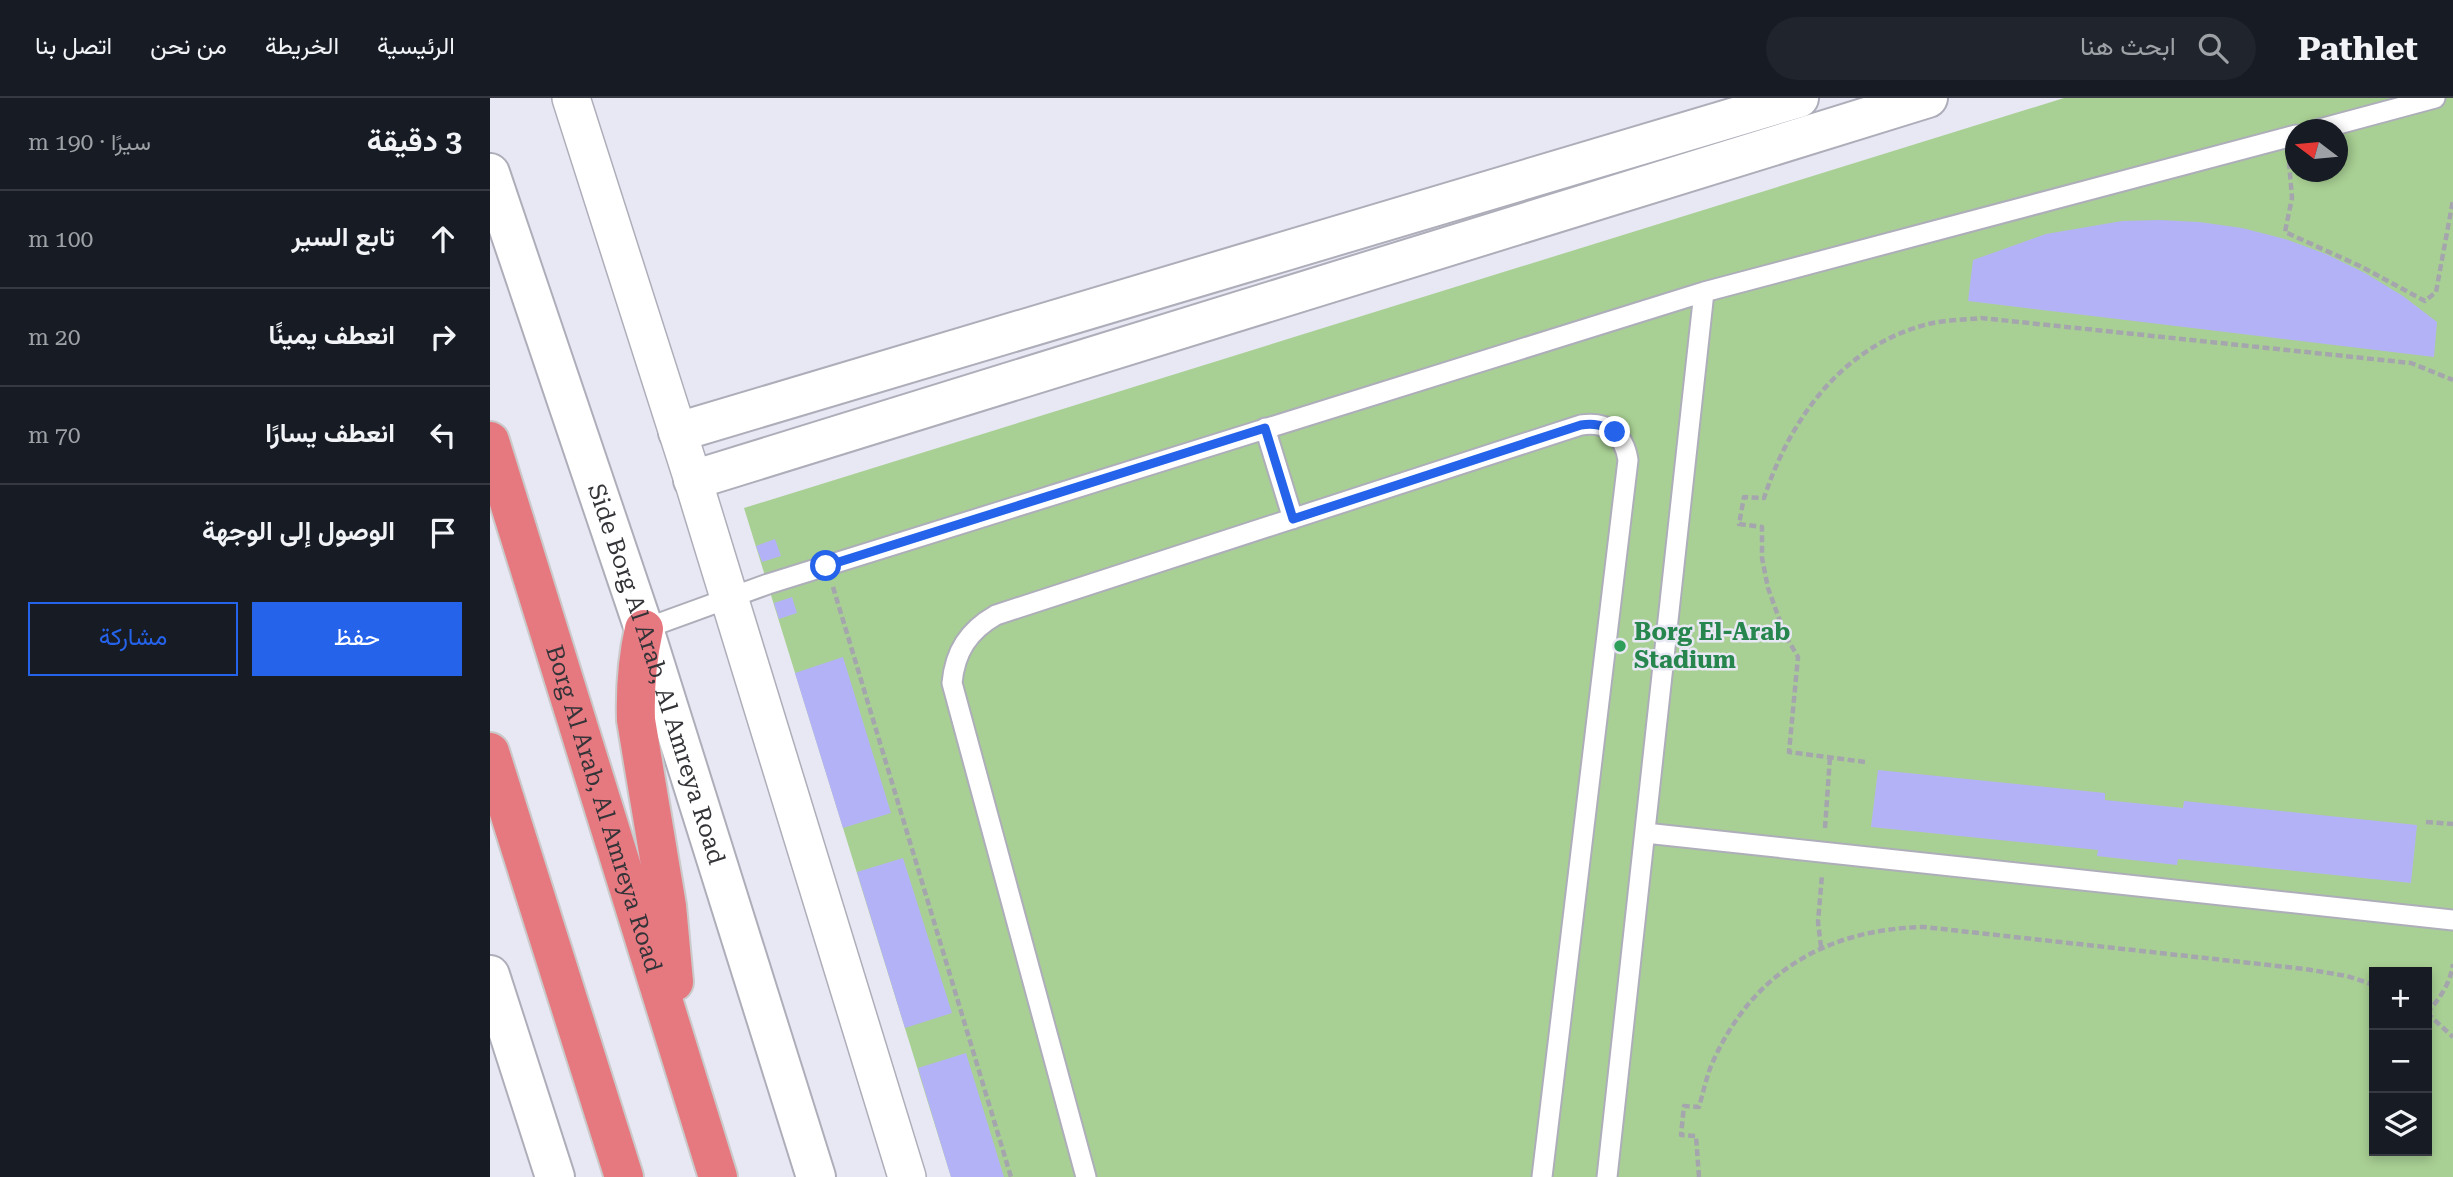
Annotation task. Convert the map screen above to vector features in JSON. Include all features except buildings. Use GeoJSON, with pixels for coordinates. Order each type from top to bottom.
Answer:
{"type":"FeatureCollection","features":[{"type":"Feature","properties":{"kind":"highway","name":"Borg Al Arab, Al Amreya Road"},"geometry":{"type":"LineString","coordinates":[[490,441],[718,1177]]}},
{"type":"Feature","properties":{"kind":"highway"},"geometry":{"type":"LineString","coordinates":[[644,629],[636,669],[636,720],[667,906],[676,1044]]}},
{"type":"Feature","properties":{"kind":"highway"},"geometry":{"type":"LineString","coordinates":[[490,752],[624,1177]]}},
{"type":"Feature","properties":{"kind":"street"},"geometry":{"type":"LineString","coordinates":[[572,98],[693,480],[907,1177]]}},
{"type":"Feature","properties":{"kind":"street"},"geometry":{"type":"LineString","coordinates":[[678,432],[1799,98]]}},
{"type":"Feature","properties":{"kind":"street"},"geometry":{"type":"LineString","coordinates":[[693,480],[1928,98]]}},
{"type":"Feature","properties":{"kind":"street","name":"Side Borg Al Arab, Al Amreya Road"},"geometry":{"type":"LineString","coordinates":[[490,173],[644,629],[816,1177]]}},
{"type":"Feature","properties":{"kind":"street"},"geometry":{"type":"LineString","coordinates":[[490,975],[555,1177]]}},
{"type":"Feature","properties":{"kind":"lane"},"geometry":{"type":"LineString","coordinates":[[2348,121],[2435,98]]}},
{"type":"Feature","properties":{"kind":"lane"},"geometry":{"type":"LineString","coordinates":[[644,629],[729,597],[826,566],[1704,292],[2285,138]]}},
{"type":"Feature","properties":{"kind":"lane"},"geometry":{"type":"LineString","coordinates":[[1607,1177],[1704,292]]}},
{"type":"Feature","properties":{"kind":"lane"},"geometry":{"type":"LineString","coordinates":[[1086,1177],[952,683],[959,650],[981,624],[996,615],[1581,425],[1593,424],[1615,432],[1626,449],[1626,474],[1542,1177]]}},
{"type":"Feature","properties":{"kind":"lane"},"geometry":{"type":"LineString","coordinates":[[1265,428],[1293,519]]}},
{"type":"Feature","properties":{"kind":"lane"},"geometry":{"type":"LineString","coordinates":[[1645,833],[2453,920]]}},
{"type":"Feature","properties":{"kind":"path"},"geometry":{"type":"LineString","coordinates":[[2292,182],[2286,232],[2360,266],[2425,301],[2436,292],[2453,200]]}},
{"type":"Feature","properties":{"kind":"path"},"geometry":{"type":"LineString","coordinates":[[1865,762],[1788,752],[1798,657],[1785,635],[1768,588],[1762,558],[1762,527],[1739,524],[1744,497],[1764,498],[1782,450],[1809,405],[1845,368],[1871,350],[1928,324],[1982,318],[2411,363],[2453,380]]}},
{"type":"Feature","properties":{"kind":"path"},"geometry":{"type":"LineString","coordinates":[[826,566],[1011,1177]]}},
{"type":"Feature","properties":{"kind":"path"},"geometry":{"type":"LineString","coordinates":[[2426,822],[2453,824]]}},
{"type":"Feature","properties":{"kind":"path"},"geometry":{"type":"LineString","coordinates":[[1699,1177],[1696,1136],[1681,1135],[1684,1106],[1699,1107],[1710,1068],[1735,1021],[1773,980],[1796,962],[1821,947],[1850,936],[1881,930],[1924,927],[2305,969],[2347,976],[2369,983]]}},
{"type":"Feature","properties":{"kind":"path"},"geometry":{"type":"LineString","coordinates":[[2432,1007],[2448,982],[2453,964]]}},
{"type":"Feature","properties":{"kind":"path"},"geometry":{"type":"LineString","coordinates":[[2432,1018],[2453,1037]]}},
{"type":"Feature","properties":{"kind":"green space","name":"Borg El-Arab Stadium"},"geometry":{"type":"Polygon","coordinates":[[[2064,98],[2453,98],[2453,1177],[951,1177],[744,508],[2064,98]]]}},
{"type":"Feature","properties":{"kind":"place","name":"Borg El-Arab Stadium"},"geometry":{"type":"Point","coordinates":[1620,646]}},
{"type":"Feature","properties":{"kind":"route"},"geometry":{"type":"LineString","coordinates":[[826,566],[1265,428],[1293,519],[1581,425],[1604,426],[1615,432]]}}]}
